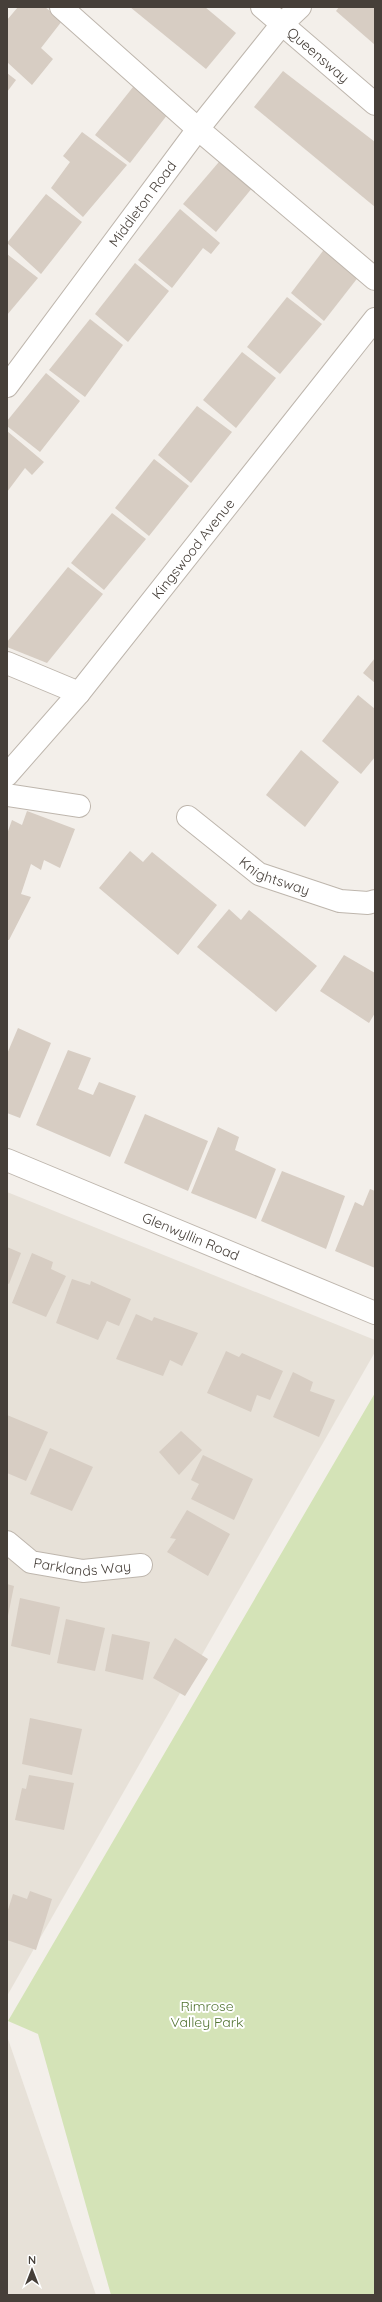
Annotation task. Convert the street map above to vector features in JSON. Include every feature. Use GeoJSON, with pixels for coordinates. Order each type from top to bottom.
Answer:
{"type":"FeatureCollection","features":[{"type":"Feature","properties":{"kind":"street"},"geometry":{"type":"LineString","coordinates":[[61,7],[198,129],[375,279]]}},
{"type":"Feature","properties":{"kind":"street","name":"Queensway"},"geometry":{"type":"LineString","coordinates":[[262,7],[375,104]]}},
{"type":"Feature","properties":{"kind":"street","name":"Middleton Road"},"geometry":{"type":"LineString","coordinates":[[7,386],[198,129],[282,24],[300,7]]}},
{"type":"Feature","properties":{"kind":"street","name":"Kingswood Avenue"},"geometry":{"type":"LineString","coordinates":[[7,775],[80,692],[375,319]]}},
{"type":"Feature","properties":{"kind":"street"},"geometry":{"type":"LineString","coordinates":[[7,663],[80,692]]}},
{"type":"Feature","properties":{"kind":"street"},"geometry":{"type":"LineString","coordinates":[[7,795],[79,806]]}},
{"type":"Feature","properties":{"kind":"street","name":"Knightsway"},"geometry":{"type":"LineString","coordinates":[[188,817],[259,874],[313,894],[340,901],[368,903],[375,901]]}},
{"type":"Feature","properties":{"kind":"street","name":"Glenwyllin Road"},"geometry":{"type":"LineString","coordinates":[[7,1160],[375,1313]]}},
{"type":"Feature","properties":{"kind":"street","name":"Parklands Way"},"geometry":{"type":"LineString","coordinates":[[7,1542],[31,1562],[83,1571],[141,1565]]}},
{"type":"Feature","properties":{"kind":"shaded area"},"geometry":{"type":"Polygon","coordinates":[[[7,1192],[375,1340],[375,1352],[7,1996],[7,1192]]]}},
{"type":"Feature","properties":{"kind":"shaded area"},"geometry":{"type":"Polygon","coordinates":[[[7,2036],[96,2295],[7,2295],[7,2036]]]}},
{"type":"Feature","properties":{"kind":"green space","name":"Rimrose Valley Park"},"geometry":{"type":"Polygon","coordinates":[[[375,1393],[375,2295],[111,2295],[38,2034],[8,2021],[375,1393]]]}},
{"type":"Feature","properties":{"kind":"building"},"geometry":{"type":"Polygon","coordinates":[[[18,7],[45,7],[62,21],[41,48],[53,59],[32,85],[7,62],[7,20],[18,7]]]}},
{"type":"Feature","properties":{"kind":"building"},"geometry":{"type":"Polygon","coordinates":[[[130,7],[205,7],[236,33],[206,69],[130,7]]]}},
{"type":"Feature","properties":{"kind":"building"},"geometry":{"type":"Polygon","coordinates":[[[339,7],[375,7],[375,45],[336,11],[339,7]]]}},
{"type":"Feature","properties":{"kind":"building"},"geometry":{"type":"Polygon","coordinates":[[[283,71],[375,142],[375,207],[254,107],[283,71]]]}},
{"type":"Feature","properties":{"kind":"building"},"geometry":{"type":"Polygon","coordinates":[[[7,73],[16,80],[7,92],[7,73]]]}},
{"type":"Feature","properties":{"kind":"building"},"geometry":{"type":"Polygon","coordinates":[[[137,82],[171,110],[130,163],[95,135],[137,82]]]}},
{"type":"Feature","properties":{"kind":"building"},"geometry":{"type":"Polygon","coordinates":[[[82,132],[127,165],[83,217],[51,188],[70,162],[63,156],[82,132]]]}},
{"type":"Feature","properties":{"kind":"building"},"geometry":{"type":"Polygon","coordinates":[[[224,156],[257,182],[216,232],[183,204],[224,156]]]}},
{"type":"Feature","properties":{"kind":"building"},"geometry":{"type":"Polygon","coordinates":[[[46,194],[82,222],[41,274],[7,243],[46,194]]]}},
{"type":"Feature","properties":{"kind":"building"},"geometry":{"type":"Polygon","coordinates":[[[180,209],[220,243],[211,254],[203,248],[172,288],[138,260],[180,209]]]}},
{"type":"Feature","properties":{"kind":"building"},"geometry":{"type":"Polygon","coordinates":[[[329,243],[363,271],[324,321],[291,293],[329,243]]]}},
{"type":"Feature","properties":{"kind":"building"},"geometry":{"type":"Polygon","coordinates":[[[7,254],[38,278],[7,315],[7,254]]]}},
{"type":"Feature","properties":{"kind":"building"},"geometry":{"type":"Polygon","coordinates":[[[135,263],[169,291],[128,342],[95,314],[135,263]]]}},
{"type":"Feature","properties":{"kind":"building"},"geometry":{"type":"Polygon","coordinates":[[[287,297],[322,324],[280,374],[247,347],[287,297]]]}},
{"type":"Feature","properties":{"kind":"building"},"geometry":{"type":"Polygon","coordinates":[[[90,319],[123,345],[85,397],[49,370],[90,319]]]}},
{"type":"Feature","properties":{"kind":"building"},"geometry":{"type":"Polygon","coordinates":[[[242,352],[276,378],[236,428],[203,400],[242,352]]]}},
{"type":"Feature","properties":{"kind":"building"},"geometry":{"type":"Polygon","coordinates":[[[46,373],[80,401],[40,452],[7,426],[7,421],[46,373]]]}},
{"type":"Feature","properties":{"kind":"building"},"geometry":{"type":"Polygon","coordinates":[[[197,406],[232,432],[191,483],[158,455],[197,406]]]}},
{"type":"Feature","properties":{"kind":"building"},"geometry":{"type":"Polygon","coordinates":[[[7,431],[44,462],[32,475],[25,468],[7,492],[7,431]]]}},
{"type":"Feature","properties":{"kind":"building"},"geometry":{"type":"Polygon","coordinates":[[[154,459],[189,486],[149,536],[115,508],[154,459]]]}},
{"type":"Feature","properties":{"kind":"building"},"geometry":{"type":"Polygon","coordinates":[[[112,513],[146,539],[104,590],[71,563],[112,513]]]}},
{"type":"Feature","properties":{"kind":"building"},"geometry":{"type":"Polygon","coordinates":[[[68,567],[103,594],[47,663],[7,647],[7,642],[68,567]]]}},
{"type":"Feature","properties":{"kind":"building"},"geometry":{"type":"Polygon","coordinates":[[[375,658],[375,683],[363,673],[375,658]]]}},
{"type":"Feature","properties":{"kind":"building"},"geometry":{"type":"Polygon","coordinates":[[[358,695],[375,709],[375,757],[361,774],[322,741],[358,695]]]}},
{"type":"Feature","properties":{"kind":"building"},"geometry":{"type":"Polygon","coordinates":[[[301,750],[339,782],[305,827],[266,795],[301,750]]]}},
{"type":"Feature","properties":{"kind":"building"},"geometry":{"type":"Polygon","coordinates":[[[27,811],[75,829],[60,868],[44,860],[41,870],[31,864],[21,894],[31,897],[9,940],[7,940],[7,834],[12,820],[22,825],[27,811]]]}},
{"type":"Feature","properties":{"kind":"building"},"geometry":{"type":"Polygon","coordinates":[[[130,851],[143,862],[152,852],[217,905],[178,955],[99,888],[130,851]]]}},
{"type":"Feature","properties":{"kind":"building"},"geometry":{"type":"Polygon","coordinates":[[[229,909],[241,920],[249,910],[317,966],[276,1012],[197,947],[229,909]]]}},
{"type":"Feature","properties":{"kind":"building"},"geometry":{"type":"Polygon","coordinates":[[[344,955],[375,973],[375,1013],[369,1023],[320,991],[344,955]]]}},
{"type":"Feature","properties":{"kind":"building"},"geometry":{"type":"Polygon","coordinates":[[[18,1028],[51,1043],[20,1118],[7,1113],[7,1054],[18,1028]]]}},
{"type":"Feature","properties":{"kind":"building"},"geometry":{"type":"Polygon","coordinates":[[[68,1050],[91,1058],[78,1089],[93,1095],[99,1082],[136,1096],[110,1157],[36,1125],[68,1050]]]}},
{"type":"Feature","properties":{"kind":"building"},"geometry":{"type":"Polygon","coordinates":[[[145,1114],[208,1141],[188,1191],[124,1163],[145,1114]]]}},
{"type":"Feature","properties":{"kind":"building"},"geometry":{"type":"Polygon","coordinates":[[[218,1127],[239,1137],[235,1150],[276,1169],[256,1219],[191,1193],[218,1127]]]}},
{"type":"Feature","properties":{"kind":"building"},"geometry":{"type":"Polygon","coordinates":[[[282,1171],[345,1196],[326,1249],[261,1221],[282,1171]]]}},
{"type":"Feature","properties":{"kind":"building"},"geometry":{"type":"Polygon","coordinates":[[[370,1189],[375,1191],[375,1268],[335,1251],[355,1202],[363,1206],[370,1189]]]}},
{"type":"Feature","properties":{"kind":"building"},"geometry":{"type":"Polygon","coordinates":[[[7,1247],[21,1253],[9,1284],[7,1283],[7,1247]]]}},
{"type":"Feature","properties":{"kind":"building"},"geometry":{"type":"Polygon","coordinates":[[[32,1253],[53,1262],[51,1269],[66,1276],[46,1317],[12,1303],[32,1253]]]}},
{"type":"Feature","properties":{"kind":"building"},"geometry":{"type":"Polygon","coordinates":[[[72,1279],[90,1285],[91,1281],[131,1299],[119,1326],[107,1321],[98,1340],[56,1323],[72,1279]]]}},
{"type":"Feature","properties":{"kind":"building"},"geometry":{"type":"Polygon","coordinates":[[[136,1314],[152,1321],[154,1317],[198,1333],[182,1366],[170,1360],[163,1376],[116,1359],[136,1314]]]}},
{"type":"Feature","properties":{"kind":"building"},"geometry":{"type":"Polygon","coordinates":[[[226,1351],[239,1357],[242,1353],[283,1371],[270,1400],[257,1395],[251,1412],[207,1393],[226,1351]]]}},
{"type":"Feature","properties":{"kind":"building"},"geometry":{"type":"Polygon","coordinates":[[[293,1372],[313,1382],[310,1391],[335,1400],[319,1437],[273,1417],[293,1372]]]}},
{"type":"Feature","properties":{"kind":"building"},"geometry":{"type":"Polygon","coordinates":[[[7,1415],[48,1432],[26,1481],[7,1473],[7,1415]]]}},
{"type":"Feature","properties":{"kind":"building"},"geometry":{"type":"Polygon","coordinates":[[[181,1431],[202,1450],[179,1475],[159,1452],[181,1431]]]}},
{"type":"Feature","properties":{"kind":"building"},"geometry":{"type":"Polygon","coordinates":[[[50,1448],[93,1467],[72,1511],[30,1494],[50,1448]]]}},
{"type":"Feature","properties":{"kind":"building"},"geometry":{"type":"Polygon","coordinates":[[[203,1455],[253,1479],[234,1520],[191,1499],[199,1484],[191,1480],[203,1455]]]}},
{"type":"Feature","properties":{"kind":"building"},"geometry":{"type":"Polygon","coordinates":[[[187,1510],[230,1534],[208,1576],[167,1552],[176,1539],[170,1538],[187,1510]]]}},
{"type":"Feature","properties":{"kind":"building"},"geometry":{"type":"Polygon","coordinates":[[[7,1584],[14,1586],[8,1616],[7,1616],[7,1584]]]}},
{"type":"Feature","properties":{"kind":"building"},"geometry":{"type":"Polygon","coordinates":[[[20,1598],[60,1607],[50,1655],[11,1646],[20,1598]]]}},
{"type":"Feature","properties":{"kind":"building"},"geometry":{"type":"Polygon","coordinates":[[[66,1619],[105,1628],[95,1671],[57,1663],[66,1619]]]}},
{"type":"Feature","properties":{"kind":"building"},"geometry":{"type":"Polygon","coordinates":[[[112,1634],[150,1642],[143,1680],[105,1671],[112,1634]]]}},
{"type":"Feature","properties":{"kind":"building"},"geometry":{"type":"Polygon","coordinates":[[[175,1638],[208,1659],[185,1696],[153,1678],[175,1638]]]}},
{"type":"Feature","properties":{"kind":"building"},"geometry":{"type":"Polygon","coordinates":[[[30,1718],[82,1729],[72,1775],[22,1764],[30,1718]]]}},
{"type":"Feature","properties":{"kind":"building"},"geometry":{"type":"Polygon","coordinates":[[[29,1775],[74,1783],[64,1830],[15,1820],[22,1788],[26,1789],[29,1775]]]}},
{"type":"Feature","properties":{"kind":"building"},"geometry":{"type":"Polygon","coordinates":[[[30,1891],[52,1899],[36,1950],[7,1940],[7,1913],[13,1894],[27,1899],[30,1891]]]}}]}
